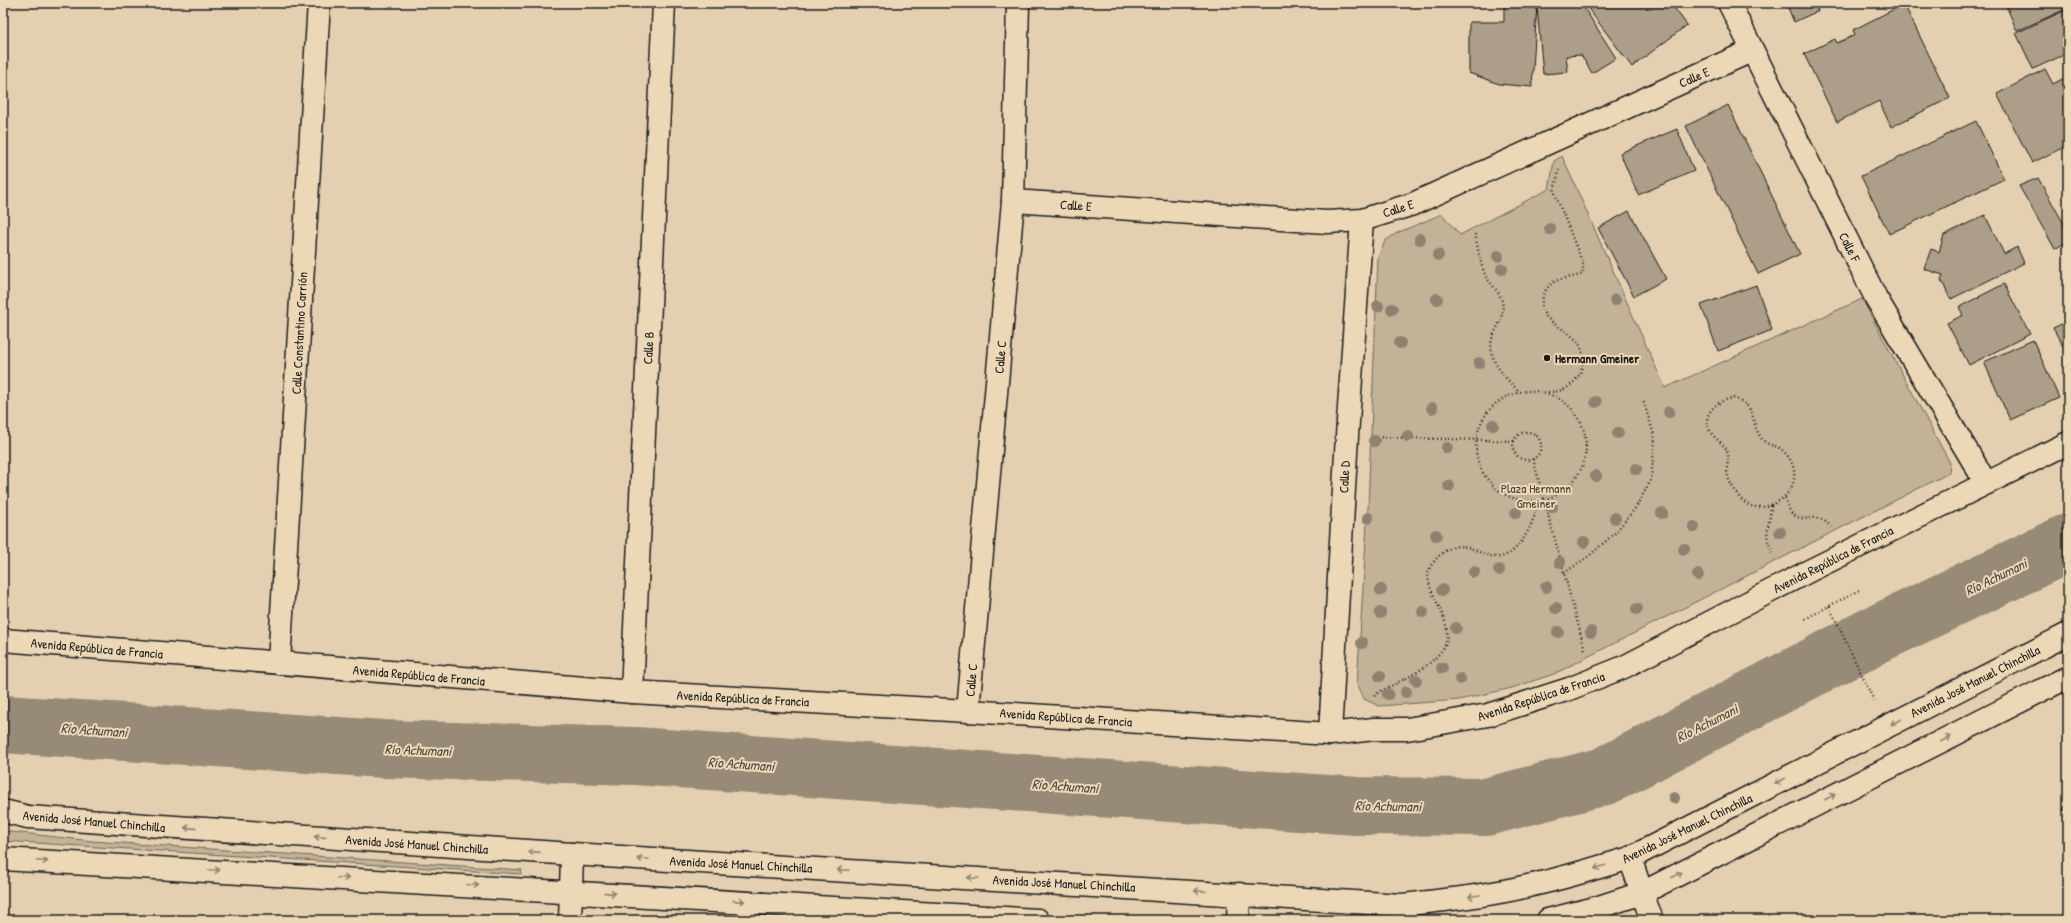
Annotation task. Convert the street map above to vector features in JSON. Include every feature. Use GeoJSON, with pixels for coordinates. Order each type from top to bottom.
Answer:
{"type":"FeatureCollection","features":[{"type":"Feature","properties":{"kind":"street","name":"Calle Constantino Carrión"},"geometry":{"type":"LineString","coordinates":[[279,663],[319,3]]}},
{"type":"Feature","properties":{"kind":"street","name":"Calle B"},"geometry":{"type":"LineString","coordinates":[[632,692],[664,3]]}},
{"type":"Feature","properties":{"kind":"street","name":"Calle C"},"geometry":{"type":"LineString","coordinates":[[968,711],[1013,201],[1018,3]]}},
{"type":"Feature","properties":{"kind":"street","name":"Calle F"},"geometry":{"type":"LineString","coordinates":[[1729,3],[1751,51],[1876,298],[1986,483]]}},
{"type":"Feature","properties":{"kind":"street","name":"Calle E"},"geometry":{"type":"LineString","coordinates":[[1013,201],[1327,222],[1362,220],[1413,204],[1751,51]]}},
{"type":"Feature","properties":{"kind":"street","name":"Calle D"},"geometry":{"type":"LineString","coordinates":[[1330,734],[1347,436],[1362,220]]}},
{"type":"Feature","properties":{"kind":"street","name":"Avenida República de Francia"},"geometry":{"type":"LineString","coordinates":[[3,640],[632,692],[968,711],[1330,734],[1374,729],[1407,729],[1488,715],[1569,689],[1624,667],[1805,573],[2068,443]]}},
{"type":"Feature","properties":{"kind":"street","name":"Avenida José Manuel Chinchilla"},"geometry":{"type":"LineString","coordinates":[[3,811],[36,817],[572,854],[1402,905],[1473,896],[1527,887],[1582,873],[1630,858],[2068,634]]}},
{"type":"Feature","properties":{"kind":"street"},"geometry":{"type":"LineString","coordinates":[[1548,920],[1596,908],[1642,893],[2068,677]]}},
{"type":"Feature","properties":{"kind":"street"},"geometry":{"type":"LineString","coordinates":[[570,920],[572,854]]}},
{"type":"Feature","properties":{"kind":"street"},"geometry":{"type":"LineString","coordinates":[[1630,858],[1652,920]]}},
{"type":"Feature","properties":{"kind":"street"},"geometry":{"type":"LineString","coordinates":[[3,859],[571,891],[1038,920]]}},
{"type":"Feature","properties":{"kind":"street"},"geometry":{"type":"LineString","coordinates":[[1238,920],[1239,894]]}},
{"type":"Feature","properties":{"kind":"path"},"geometry":{"type":"LineString","coordinates":[[1545,392],[1562,400],[1575,412],[1584,429],[1587,447],[1583,465],[1574,482],[1560,493],[1544,500],[1518,499],[1507,496],[1492,486],[1482,472],[1476,456],[1475,440],[1480,423],[1490,408],[1503,397],[1519,391],[1559,392],[1568,388],[1577,378],[1582,368],[1584,354],[1579,342],[1569,332],[1550,322],[1544,314],[1542,302],[1545,290],[1552,283],[1562,278],[1575,277],[1583,274],[1583,264],[1554,191],[1559,169]]}},
{"type":"Feature","properties":{"kind":"path"},"geometry":{"type":"LineString","coordinates":[[1475,234],[1487,278],[1497,289],[1502,303],[1502,317],[1492,338],[1492,353],[1505,378],[1519,391]]}},
{"type":"Feature","properties":{"kind":"path"},"geometry":{"type":"LineString","coordinates":[[1733,398],[1744,402],[1752,412],[1757,433],[1764,442],[1782,449],[1789,456],[1796,469],[1792,487],[1785,498],[1771,505],[1756,508],[1745,504],[1728,479],[1727,469],[1729,457],[1727,449],[1710,431],[1707,419],[1711,408],[1722,399],[1733,398]]}},
{"type":"Feature","properties":{"kind":"path"},"geometry":{"type":"LineString","coordinates":[[1564,573],[1589,556],[1616,532],[1636,507],[1651,480],[1655,438],[1643,400]]}},
{"type":"Feature","properties":{"kind":"path"},"geometry":{"type":"LineString","coordinates":[[1524,432],[1529,432],[1540,439],[1542,448],[1533,459],[1524,460],[1516,455],[1514,441],[1516,437],[1524,432]]}},
{"type":"Feature","properties":{"kind":"path"},"geometry":{"type":"LineString","coordinates":[[1377,437],[1514,441]]}},
{"type":"Feature","properties":{"kind":"path"},"geometry":{"type":"LineString","coordinates":[[1533,459],[1584,650]]}},
{"type":"Feature","properties":{"kind":"path"},"geometry":{"type":"LineString","coordinates":[[1785,498],[1792,515],[1801,519],[1818,517],[1825,520],[1831,527]]}},
{"type":"Feature","properties":{"kind":"path"},"geometry":{"type":"LineString","coordinates":[[1374,695],[1419,671],[1432,661],[1442,649],[1447,637],[1446,625],[1428,581],[1431,566],[1444,551],[1459,546],[1473,547],[1488,557],[1494,558],[1499,558],[1515,549],[1529,530],[1540,501]]}},
{"type":"Feature","properties":{"kind":"path"},"geometry":{"type":"LineString","coordinates":[[1771,505],[1766,536],[1773,556]]}},
{"type":"Feature","properties":{"kind":"path"},"geometry":{"type":"LineString","coordinates":[[1805,619],[1862,589]]}},
{"type":"Feature","properties":{"kind":"path"},"geometry":{"type":"LineString","coordinates":[[1829,606],[1875,702]]}},
{"type":"Feature","properties":{"kind":"green space","name":"Plaza Hermann Gmeiner"},"geometry":{"type":"Polygon","coordinates":[[[1562,156],[1665,388],[1862,299],[1950,463],[1949,473],[1554,674],[1512,688],[1459,700],[1379,706],[1364,699],[1357,683],[1368,507],[1378,258],[1385,241],[1397,233],[1442,214],[1460,235],[1549,189],[1554,161],[1562,156]]]}},
{"type":"Feature","properties":{"kind":"green space"},"geometry":{"type":"Polygon","coordinates":[[[3,831],[92,841],[522,870],[521,874],[3,841],[3,831]]]}},
{"type":"Feature","properties":{"kind":"building"},"geometry":{"type":"Polygon","coordinates":[[[1504,3],[1537,3],[1532,87],[1499,84],[1469,73],[1469,22],[1504,22],[1504,3]]]}},
{"type":"Feature","properties":{"kind":"building"},"geometry":{"type":"Polygon","coordinates":[[[1564,3],[1581,3],[1616,58],[1592,73],[1581,55],[1566,56],[1568,72],[1543,74],[1537,7],[1561,5],[1564,3]]]}},
{"type":"Feature","properties":{"kind":"building"},"geometry":{"type":"Polygon","coordinates":[[[1584,3],[1675,3],[1672,5],[1687,25],[1632,67],[1584,3]]]}},
{"type":"Feature","properties":{"kind":"building"},"geometry":{"type":"Polygon","coordinates":[[[1786,3],[1815,3],[1818,11],[1794,22],[1786,3]]]}},
{"type":"Feature","properties":{"kind":"building"},"geometry":{"type":"Polygon","coordinates":[[[1870,3],[1883,3],[1872,8],[1870,3]]]}},
{"type":"Feature","properties":{"kind":"building"},"geometry":{"type":"Polygon","coordinates":[[[2005,3],[2067,3],[2068,8],[2017,31],[2005,3]]]}},
{"type":"Feature","properties":{"kind":"building"},"geometry":{"type":"Polygon","coordinates":[[[1904,4],[1950,98],[1891,127],[1879,101],[1837,122],[1804,54],[1835,39],[1837,43],[1855,35],[1853,30],[1904,4]]]}},
{"type":"Feature","properties":{"kind":"building"},"geometry":{"type":"Polygon","coordinates":[[[2068,9],[2068,53],[2033,69],[2016,33],[2068,9]]]}},
{"type":"Feature","properties":{"kind":"building"},"geometry":{"type":"Polygon","coordinates":[[[2045,69],[2053,84],[2068,76],[2068,145],[2032,163],[1997,94],[2045,69]]]}},
{"type":"Feature","properties":{"kind":"building"},"geometry":{"type":"Polygon","coordinates":[[[1728,105],[1800,254],[1758,274],[1686,126],[1728,105]]]}},
{"type":"Feature","properties":{"kind":"building"},"geometry":{"type":"Polygon","coordinates":[[[1976,121],[2004,179],[1889,234],[1861,176],[1976,121]]]}},
{"type":"Feature","properties":{"kind":"building"},"geometry":{"type":"Polygon","coordinates":[[[1677,129],[1694,171],[1638,195],[1620,153],[1677,129]]]}},
{"type":"Feature","properties":{"kind":"building"},"geometry":{"type":"Polygon","coordinates":[[[2038,178],[2068,231],[2068,241],[2055,249],[2019,186],[2038,178]]]}},
{"type":"Feature","properties":{"kind":"building"},"geometry":{"type":"Polygon","coordinates":[[[1629,211],[1666,279],[1634,296],[1598,228],[1629,211]]]}},
{"type":"Feature","properties":{"kind":"building"},"geometry":{"type":"Polygon","coordinates":[[[1985,215],[2004,254],[2017,247],[2024,263],[1951,299],[1941,280],[1943,275],[1924,269],[1931,249],[1939,252],[1944,235],[1985,215]]]}},
{"type":"Feature","properties":{"kind":"building"},"geometry":{"type":"Polygon","coordinates":[[[2004,284],[2030,334],[1969,365],[1947,323],[1963,315],[1959,307],[2004,284]]]}},
{"type":"Feature","properties":{"kind":"building"},"geometry":{"type":"Polygon","coordinates":[[[1756,285],[1772,330],[1718,351],[1701,305],[1756,285]]]}},
{"type":"Feature","properties":{"kind":"building"},"geometry":{"type":"Polygon","coordinates":[[[2068,321],[2068,349],[2065,350],[2053,328],[2068,321]]]}},
{"type":"Feature","properties":{"kind":"building"},"geometry":{"type":"Polygon","coordinates":[[[2033,340],[2059,398],[2010,420],[1984,362],[2033,340]]]}},
{"type":"Feature","properties":{"kind":"building"},"geometry":{"type":"Polygon","coordinates":[[[2068,800],[2068,811],[2063,810],[2068,800]]]}},
{"type":"Feature","properties":{"kind":"waterway","name":"Río Achumani"},"geometry":{"type":"LineString","coordinates":[[3,724],[384,749],[635,756],[1357,806],[1486,807],[1605,776],[1871,637],[2068,543]]}},
{"type":"Feature","properties":{"kind":"place","name":"Hermann Gmeiner"},"geometry":{"type":"Point","coordinates":[1547,358]}}]}
